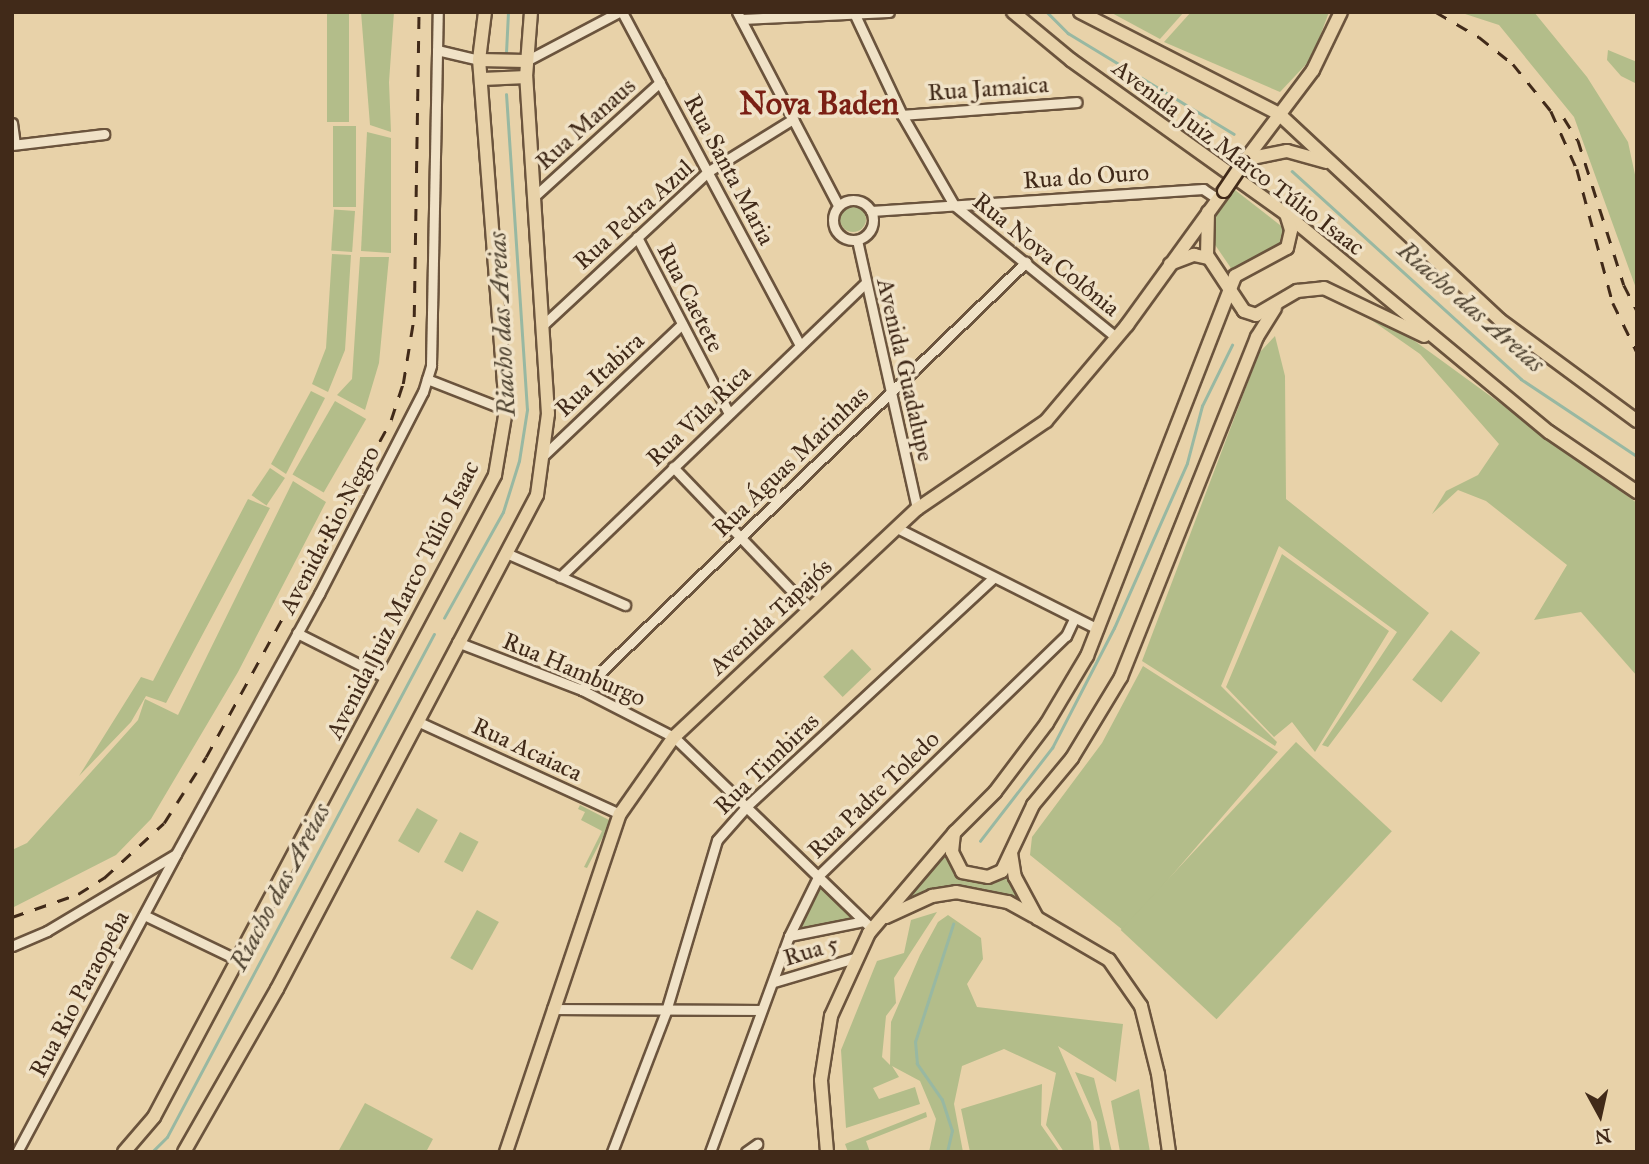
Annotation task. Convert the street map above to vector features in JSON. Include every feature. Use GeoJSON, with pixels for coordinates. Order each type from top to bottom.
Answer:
{"type":"FeatureCollection","features":[{"type":"Feature","properties":{"kind":"main road","name":"Avenida Juiz Marco Túlio Isaac"},"geometry":{"type":"LineString","coordinates":[[124,1152],[154,1117],[495,475],[506,410],[480,60],[485,12]]}},
{"type":"Feature","properties":{"kind":"main road"},"geometry":{"type":"LineString","coordinates":[[184,1152],[277,989],[419,722],[457,642],[537,495],[548,414],[537,194],[526,61],[531,12]]}},
{"type":"Feature","properties":{"kind":"main road","name":"Avenida Juiz Marco Túlio Isaac"},"geometry":{"type":"LineString","coordinates":[[1013,12],[1071,60],[1286,214],[1549,432],[1637,492]]}},
{"type":"Feature","properties":{"kind":"main road","name":"Avenida Juiz Marco Túlio Isaac"},"geometry":{"type":"LineString","coordinates":[[1080,12],[1279,114],[1500,320],[1606,401],[1637,421]]}},
{"type":"Feature","properties":{"kind":"main road"},"geometry":{"type":"LineString","coordinates":[[1245,161],[1313,70],[1341,12]]}},
{"type":"Feature","properties":{"kind":"main road"},"geometry":{"type":"LineString","coordinates":[[480,60],[526,61]]}},
{"type":"Feature","properties":{"kind":"main road"},"geometry":{"type":"LineString","coordinates":[[483,79],[527,77]]}},
{"type":"Feature","properties":{"kind":"main road"},"geometry":{"type":"LineString","coordinates":[[1245,161],[1287,151],[1337,167]]}},
{"type":"Feature","properties":{"kind":"main road","name":"Avenida Tapajós"},"geometry":{"type":"LineString","coordinates":[[506,1152],[552,1009],[620,814],[674,737],[917,509],[1046,421],[1116,337],[1245,161]]}},
{"type":"Feature","properties":{"kind":"main road"},"geometry":{"type":"LineString","coordinates":[[1217,200],[1204,235],[1208,258],[1244,311],[1256,315],[1275,308],[1297,291],[1324,288],[1446,347]]}},
{"type":"Feature","properties":{"kind":"main road"},"geometry":{"type":"LineString","coordinates":[[827,1152],[821,1080],[831,1016],[873,923],[995,792],[1047,723],[1087,656],[1230,290],[1243,269],[1287,248],[1291,230],[1286,214]]}},
{"type":"Feature","properties":{"kind":"main road"},"geometry":{"type":"LineString","coordinates":[[1160,274],[1174,260],[1194,255],[1208,258]]}},
{"type":"Feature","properties":{"kind":"main road"},"geometry":{"type":"LineString","coordinates":[[955,832],[954,860],[975,878],[1002,871],[1010,846],[1034,805],[1072,758],[1121,677],[1257,337],[1275,308]]}},
{"type":"Feature","properties":{"kind":"main road"},"geometry":{"type":"LineString","coordinates":[[1606,401],[1637,427]]}},
{"type":"Feature","properties":{"kind":"main road"},"geometry":{"type":"LineString","coordinates":[[1549,432],[1596,455],[1637,483]]}},
{"type":"Feature","properties":{"kind":"main road"},"geometry":{"type":"LineString","coordinates":[[1010,846],[1015,877],[1037,918]]}},
{"type":"Feature","properties":{"kind":"main road"},"geometry":{"type":"LineString","coordinates":[[873,923],[932,896],[956,892],[1008,902],[1109,960],[1133,992],[1152,1048],[1169,1152]]}},
{"type":"Feature","properties":{"kind":"street","name":"Avenida Rio Negro"},"geometry":{"type":"LineString","coordinates":[[176,854],[297,633],[427,379],[431,365],[438,12]]}},
{"type":"Feature","properties":{"kind":"street"},"geometry":{"type":"LineString","coordinates":[[526,61],[621,12]]}},
{"type":"Feature","properties":{"kind":"street","name":"Rua Santa Maria"},"geometry":{"type":"LineString","coordinates":[[621,12],[709,171],[800,346]]}},
{"type":"Feature","properties":{"kind":"street"},"geometry":{"type":"LineString","coordinates":[[838,205],[739,16],[889,12]]}},
{"type":"Feature","properties":{"kind":"street","name":"Rua Nova Colônia"},"geometry":{"type":"LineString","coordinates":[[855,15],[902,114],[954,205],[1116,337]]}},
{"type":"Feature","properties":{"kind":"street"},"geometry":{"type":"LineString","coordinates":[[437,50],[480,60]]}},
{"type":"Feature","properties":{"kind":"street","name":"Rua Manaus"},"geometry":{"type":"LineString","coordinates":[[537,194],[660,82]]}},
{"type":"Feature","properties":{"kind":"street","name":"Rua Jamaica"},"geometry":{"type":"LineString","coordinates":[[902,114],[1077,102]]}},
{"type":"Feature","properties":{"kind":"street","name":"Rua Pedra Azul"},"geometry":{"type":"LineString","coordinates":[[543,325],[709,171],[793,119]]}},
{"type":"Feature","properties":{"kind":"street"},"geometry":{"type":"LineString","coordinates":[[12,123],[14,144],[103,134]]}},
{"type":"Feature","properties":{"kind":"street","name":"Rua do Ouro"},"geometry":{"type":"LineString","coordinates":[[871,211],[1203,189],[1217,200]]}},
{"type":"Feature","properties":{"kind":"street"},"geometry":{"type":"LineString","coordinates":[[856,200],[871,211],[871,229],[857,240],[844,239],[834,229],[832,216],[838,205],[856,200]]}},
{"type":"Feature","properties":{"kind":"street","name":"Rua Caetete"},"geometry":{"type":"LineString","coordinates":[[637,237],[729,414]]}},
{"type":"Feature","properties":{"kind":"street","name":"Avenida Guadalupe"},"geometry":{"type":"LineString","coordinates":[[857,240],[917,509]]}},
{"type":"Feature","properties":{"kind":"street","name":"Rua Águas Marinhas"},"geometry":{"type":"LineString","coordinates":[[582,690],[1026,262]]}},
{"type":"Feature","properties":{"kind":"street","name":"Rua Vila Rica"},"geometry":{"type":"LineString","coordinates":[[560,577],[866,284]]}},
{"type":"Feature","properties":{"kind":"street","name":"Rua Itabira"},"geometry":{"type":"LineString","coordinates":[[544,455],[682,324]]}},
{"type":"Feature","properties":{"kind":"street"},"geometry":{"type":"LineString","coordinates":[[427,379],[506,410]]}},
{"type":"Feature","properties":{"kind":"street"},"geometry":{"type":"LineString","coordinates":[[673,467],[810,610]]}},
{"type":"Feature","properties":{"kind":"street"},"geometry":{"type":"LineString","coordinates":[[897,528],[1098,629]]}},
{"type":"Feature","properties":{"kind":"street"},"geometry":{"type":"LineString","coordinates":[[506,553],[625,605]]}},
{"type":"Feature","properties":{"kind":"street","name":"Rua Timbiras"},"geometry":{"type":"LineString","coordinates":[[612,1152],[666,1011],[717,840],[748,805],[994,577]]}},
{"type":"Feature","properties":{"kind":"street","name":"Rua Padre Toledo"},"geometry":{"type":"LineString","coordinates":[[710,1152],[789,936],[819,875],[1066,636],[1074,619]]}},
{"type":"Feature","properties":{"kind":"street"},"geometry":{"type":"LineString","coordinates":[[297,633],[386,678]]}},
{"type":"Feature","properties":{"kind":"street","name":"Rua Hamburgo"},"geometry":{"type":"LineString","coordinates":[[457,642],[582,690],[674,737],[873,923]]}},
{"type":"Feature","properties":{"kind":"street","name":"Rua Acaiaca"},"geometry":{"type":"LineString","coordinates":[[419,722],[620,814]]}},
{"type":"Feature","properties":{"kind":"street"},"geometry":{"type":"LineString","coordinates":[[12,946],[47,931],[176,854]]}},
{"type":"Feature","properties":{"kind":"street","name":"Rua Rio Paraopeba"},"geometry":{"type":"LineString","coordinates":[[17,1152],[176,854]]}},
{"type":"Feature","properties":{"kind":"street"},"geometry":{"type":"LineString","coordinates":[[144,915],[238,960]]}},
{"type":"Feature","properties":{"kind":"street"},"geometry":{"type":"LineString","coordinates":[[789,936],[873,923]]}},
{"type":"Feature","properties":{"kind":"street","name":"Rua 5"},"geometry":{"type":"LineString","coordinates":[[774,982],[858,957]]}},
{"type":"Feature","properties":{"kind":"street"},"geometry":{"type":"LineString","coordinates":[[552,1009],[761,1010]]}},
{"type":"Feature","properties":{"kind":"street"},"geometry":{"type":"LineString","coordinates":[[746,1152],[757,1144]]}},
{"type":"Feature","properties":{"kind":"green space"},"geometry":{"type":"Polygon","coordinates":[[[327,12],[349,12],[349,122],[327,122],[327,12]]]}},
{"type":"Feature","properties":{"kind":"green space"},"geometry":{"type":"Polygon","coordinates":[[[361,12],[394,12],[389,82],[391,132],[370,125],[361,12]]]}},
{"type":"Feature","properties":{"kind":"green space"},"geometry":{"type":"Polygon","coordinates":[[[1110,12],[1184,12],[1160,39],[1110,12]]]}},
{"type":"Feature","properties":{"kind":"green space"},"geometry":{"type":"Polygon","coordinates":[[[1191,12],[1329,12],[1312,58],[1280,92],[1164,42],[1191,12]]]}},
{"type":"Feature","properties":{"kind":"green space"},"geometry":{"type":"Polygon","coordinates":[[[1459,12],[1534,12],[1587,77],[1628,142],[1637,184],[1637,291],[1574,117],[1499,25],[1459,12]]]}},
{"type":"Feature","properties":{"kind":"green space"},"geometry":{"type":"Polygon","coordinates":[[[1608,50],[1637,62],[1637,84],[1621,76],[1607,60],[1608,50]]]}},
{"type":"Feature","properties":{"kind":"green space"},"geometry":{"type":"Polygon","coordinates":[[[333,126],[356,126],[356,207],[333,207],[333,126]]]}},
{"type":"Feature","properties":{"kind":"green space"},"geometry":{"type":"Polygon","coordinates":[[[367,132],[391,138],[391,253],[361,251],[367,132]]]}},
{"type":"Feature","properties":{"kind":"green space"},"geometry":{"type":"Polygon","coordinates":[[[1235,190],[1285,229],[1277,250],[1233,271],[1211,239],[1216,215],[1235,190]]]}},
{"type":"Feature","properties":{"kind":"green space"},"geometry":{"type":"Polygon","coordinates":[[[853,206],[862,210],[866,219],[862,228],[853,232],[844,228],[840,219],[844,210],[853,206]]]}},
{"type":"Feature","properties":{"kind":"green space"},"geometry":{"type":"Polygon","coordinates":[[[334,210],[355,211],[352,252],[331,250],[334,210]]]}},
{"type":"Feature","properties":{"kind":"green space"},"geometry":{"type":"Polygon","coordinates":[[[332,254],[351,255],[345,350],[328,392],[312,384],[326,348],[332,254]]]}},
{"type":"Feature","properties":{"kind":"green space"},"geometry":{"type":"Polygon","coordinates":[[[360,257],[389,257],[379,363],[365,410],[337,395],[352,379],[360,257]]]}},
{"type":"Feature","properties":{"kind":"green space"},"geometry":{"type":"Polygon","coordinates":[[[1347,303],[1390,323],[1637,503],[1637,676],[1581,612],[1534,620],[1567,565],[1486,501],[1458,490],[1432,514],[1446,491],[1478,475],[1499,444],[1420,354],[1347,303]]]}},
{"type":"Feature","properties":{"kind":"green space"},"geometry":{"type":"Polygon","coordinates":[[[1275,336],[1285,376],[1286,499],[1429,613],[1328,747],[1322,745],[1397,632],[1279,546],[1221,686],[1277,742],[1275,746],[1142,661],[1259,353],[1275,336]]]}},
{"type":"Feature","properties":{"kind":"green space"},"geometry":{"type":"Polygon","coordinates":[[[311,391],[325,398],[286,474],[271,464],[311,391]]]}},
{"type":"Feature","properties":{"kind":"green space"},"geometry":{"type":"Polygon","coordinates":[[[335,401],[366,419],[324,493],[292,475],[335,401]]]}},
{"type":"Feature","properties":{"kind":"green space"},"geometry":{"type":"Polygon","coordinates":[[[270,468],[285,478],[266,505],[252,495],[270,468]]]}},
{"type":"Feature","properties":{"kind":"green space"},"geometry":{"type":"Polygon","coordinates":[[[293,481],[326,502],[238,672],[151,819],[116,855],[12,908],[12,850],[27,843],[138,720],[145,699],[178,715],[293,481]]]}},
{"type":"Feature","properties":{"kind":"green space"},"geometry":{"type":"Polygon","coordinates":[[[248,499],[270,508],[166,703],[146,696],[131,722],[79,776],[141,677],[153,681],[248,499]]]}},
{"type":"Feature","properties":{"kind":"green space"},"geometry":{"type":"Polygon","coordinates":[[[1282,554],[1389,631],[1315,752],[1292,722],[1274,737],[1226,687],[1282,554]]]}},
{"type":"Feature","properties":{"kind":"green space"},"geometry":{"type":"Polygon","coordinates":[[[1451,630],[1480,653],[1441,702],[1412,680],[1451,630]]]}},
{"type":"Feature","properties":{"kind":"green space"},"geometry":{"type":"Polygon","coordinates":[[[852,649],[871,669],[843,697],[823,677],[852,649]]]}},
{"type":"Feature","properties":{"kind":"green space"},"geometry":{"type":"Polygon","coordinates":[[[1143,666],[1278,752],[1124,931],[1030,855],[1032,837],[1102,743],[1143,666]]]}},
{"type":"Feature","properties":{"kind":"green space"},"geometry":{"type":"Polygon","coordinates":[[[1296,742],[1392,831],[1217,1019],[1121,930],[1296,742]]]}},
{"type":"Feature","properties":{"kind":"green space"},"geometry":{"type":"Polygon","coordinates":[[[580,805],[611,821],[587,868],[584,867],[602,831],[581,820],[585,812],[578,809],[580,805]]]}},
{"type":"Feature","properties":{"kind":"green space"},"geometry":{"type":"Polygon","coordinates":[[[417,808],[438,820],[419,853],[398,841],[417,808]]]}},
{"type":"Feature","properties":{"kind":"green space"},"geometry":{"type":"Polygon","coordinates":[[[460,832],[479,842],[463,872],[444,862],[460,832]]]}},
{"type":"Feature","properties":{"kind":"green space"},"geometry":{"type":"Polygon","coordinates":[[[946,849],[958,873],[974,881],[990,880],[1006,871],[1024,907],[974,888],[952,888],[901,904],[946,849]]]}},
{"type":"Feature","properties":{"kind":"green space"},"geometry":{"type":"Polygon","coordinates":[[[820,880],[859,919],[796,931],[820,880]]]}},
{"type":"Feature","properties":{"kind":"green space"},"geometry":{"type":"Polygon","coordinates":[[[477,910],[499,922],[472,970],[450,958],[477,910]]]}},
{"type":"Feature","properties":{"kind":"green space"},"geometry":{"type":"Polygon","coordinates":[[[937,912],[894,978],[896,1003],[886,1016],[882,1057],[890,1065],[891,1022],[920,955],[938,922],[948,915],[981,938],[983,959],[967,984],[977,1007],[1123,1024],[1116,1082],[1058,1046],[1091,1122],[1094,1152],[1064,1152],[1046,1125],[1056,1073],[1004,1049],[962,1066],[954,1104],[963,1152],[929,1152],[936,1119],[920,1081],[892,1066],[899,1077],[873,1088],[879,1099],[915,1087],[920,1104],[846,1128],[841,1050],[877,961],[904,953],[911,920],[937,912]]]}},
{"type":"Feature","properties":{"kind":"green space"},"geometry":{"type":"Polygon","coordinates":[[[1075,1072],[1094,1078],[1112,1152],[1100,1152],[1097,1122],[1075,1072]]]}},
{"type":"Feature","properties":{"kind":"green space"},"geometry":{"type":"Polygon","coordinates":[[[1042,1084],[1041,1125],[1060,1152],[970,1152],[961,1109],[1042,1084]]]}},
{"type":"Feature","properties":{"kind":"green space"},"geometry":{"type":"Polygon","coordinates":[[[1139,1089],[1150,1152],[1120,1152],[1111,1101],[1139,1089]]]}},
{"type":"Feature","properties":{"kind":"green space"},"geometry":{"type":"Polygon","coordinates":[[[365,1103],[433,1139],[426,1152],[338,1152],[365,1103]]]}},
{"type":"Feature","properties":{"kind":"green space"},"geometry":{"type":"Polygon","coordinates":[[[926,1112],[927,1117],[866,1141],[870,1152],[848,1152],[845,1144],[926,1112]]]}},
{"type":"Feature","properties":{"kind":"waterway","name":"Riacho das Areias"},"geometry":{"type":"LineString","coordinates":[[506,53],[508,12]]}},
{"type":"Feature","properties":{"kind":"waterway","name":"Riacho das Areias"},"geometry":{"type":"LineString","coordinates":[[1047,12],[1068,33],[1234,134]]}},
{"type":"Feature","properties":{"kind":"waterway","name":"Riacho das Areias"},"geometry":{"type":"LineString","coordinates":[[444,618],[503,512],[519,461],[527,410],[506,95]]}},
{"type":"Feature","properties":{"kind":"waterway","name":"Riacho das Areias"},"geometry":{"type":"LineString","coordinates":[[1292,171],[1521,379],[1637,456]]}},
{"type":"Feature","properties":{"kind":"waterway"},"geometry":{"type":"LineString","coordinates":[[980,841],[1052,748],[1114,628],[1187,463],[1202,406],[1232,345]]}},
{"type":"Feature","properties":{"kind":"waterway","name":"Riacho das Areias"},"geometry":{"type":"LineString","coordinates":[[152,1152],[167,1137],[434,634]]}},
{"type":"Feature","properties":{"kind":"waterway"},"geometry":{"type":"LineString","coordinates":[[947,1152],[952,1131],[942,1100],[917,1064],[915,1042],[953,924]]}},
{"type":"Feature","properties":{"kind":"railway"},"geometry":{"type":"LineString","coordinates":[[12,917],[78,894],[104,878],[164,823],[206,757],[391,420],[403,384],[414,317],[419,12]]}},
{"type":"Feature","properties":{"kind":"railway"},"geometry":{"type":"LineString","coordinates":[[1436,12],[1479,37],[1513,64],[1551,111],[1577,169],[1613,303],[1637,352]]}},
{"type":"Feature","properties":{"kind":"railway"},"geometry":{"type":"LineString","coordinates":[[1564,118],[1578,140],[1624,285],[1637,310]]}},
{"type":"Feature","properties":{"kind":"district","name":"Nova Baden"},"geometry":{"type":"Point","coordinates":[819,104]}}]}
